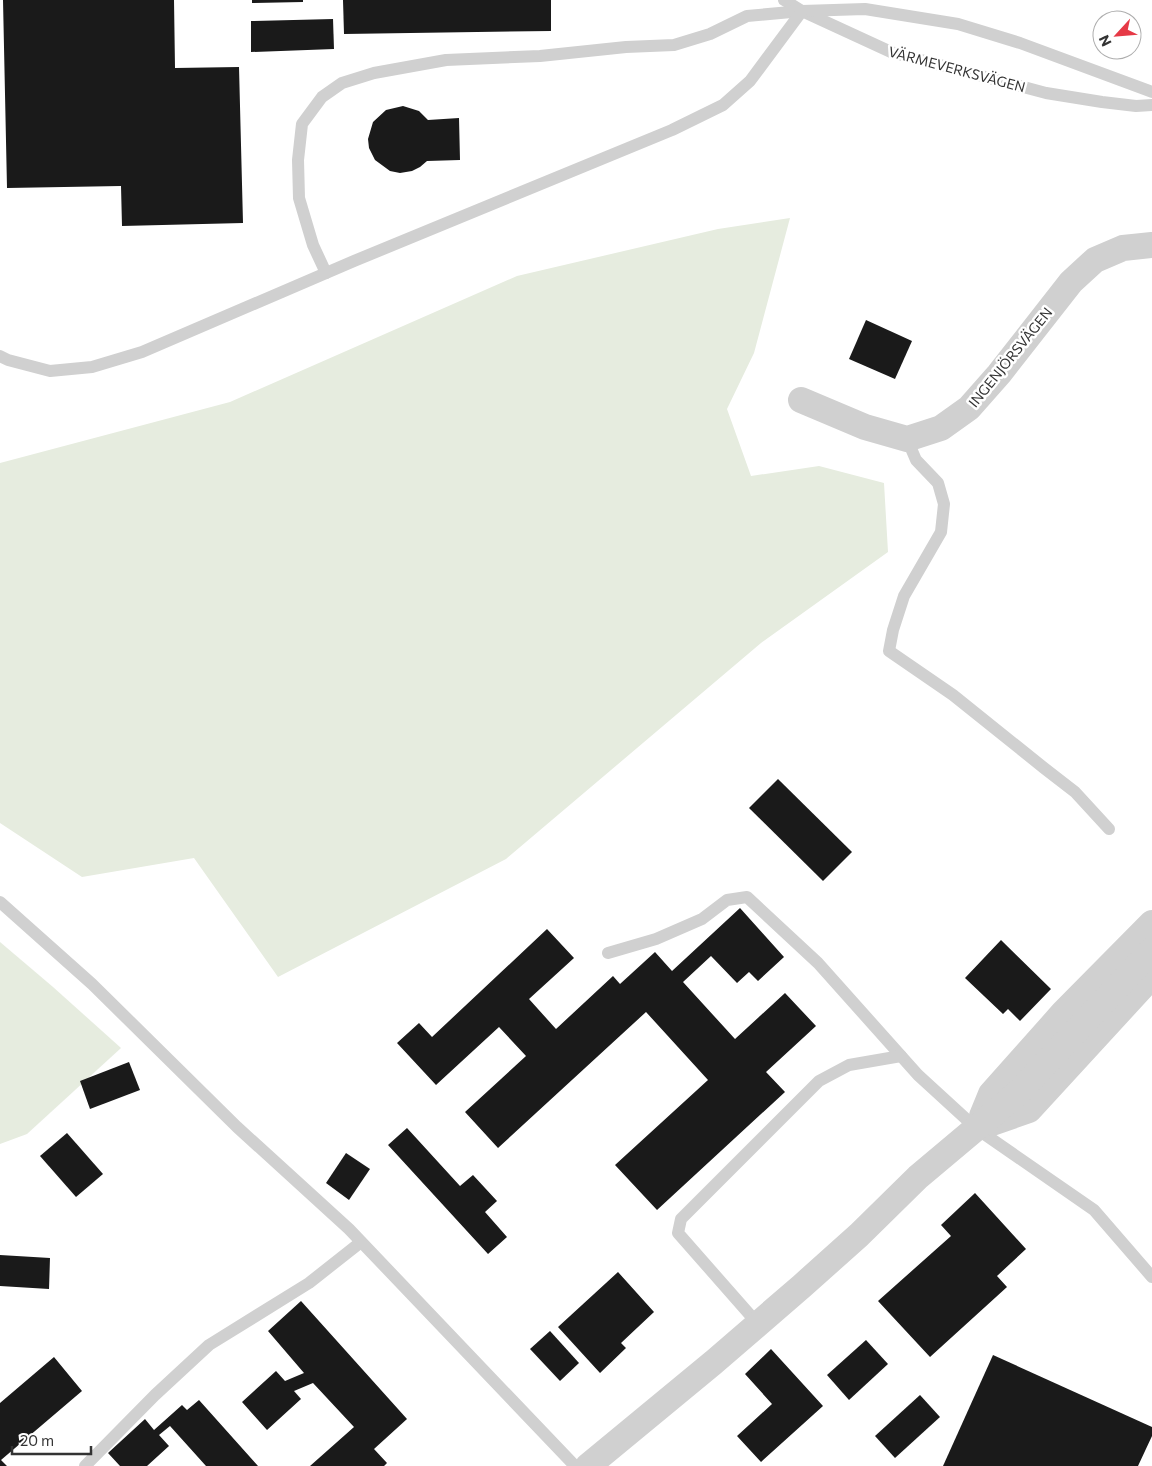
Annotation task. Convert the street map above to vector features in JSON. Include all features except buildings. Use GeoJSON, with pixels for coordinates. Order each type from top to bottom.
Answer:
{"type":"FeatureCollection","features":[{"type":"Feature","properties":{"kind":"street","name":"INGENJÖRSVÄGEN"},"geometry":{"type":"LineString","coordinates":[[908,439],[941,428],[969,408],[999,374],[1071,282],[1096,260],[1123,248],[1152,245]]}},
{"type":"Feature","properties":{"kind":"street"},"geometry":{"type":"LineString","coordinates":[[801,400],[865,428],[908,439]]}},
{"type":"Feature","properties":{"kind":"street"},"geometry":{"type":"LineString","coordinates":[[588,1466],[758,1324],[859,1235],[918,1177],[977,1129],[1029,1110],[1079,1026],[1152,923]]}},
{"type":"Feature","properties":{"kind":"street"},"geometry":{"type":"LineString","coordinates":[[1079,1026],[1152,950]]}},
{"type":"Feature","properties":{"kind":"street"},"geometry":{"type":"LineString","coordinates":[[977,1129],[991,1094],[1079,1026],[1150,983]]}},
{"type":"Feature","properties":{"kind":"lane","name":"VÄRMEVERKSVÄGEN"},"geometry":{"type":"LineString","coordinates":[[784,0],[802,11],[891,52],[1046,93],[1102,102],[1152,106]]}},
{"type":"Feature","properties":{"kind":"lane"},"geometry":{"type":"LineString","coordinates":[[795,0],[802,11]]}},
{"type":"Feature","properties":{"kind":"lane"},"geometry":{"type":"LineString","coordinates":[[326,273],[313,245],[299,198],[298,160],[302,124],[322,96],[342,83],[374,73],[446,60],[540,56],[674,44],[710,34],[747,16],[802,11],[865,10],[958,24],[1020,43],[1152,92]]}},
{"type":"Feature","properties":{"kind":"lane"},"geometry":{"type":"LineString","coordinates":[[0,356],[8,360],[50,371],[92,368],[142,352],[326,273],[672,130],[723,104],[750,81],[802,11]]}},
{"type":"Feature","properties":{"kind":"lane"},"geometry":{"type":"LineString","coordinates":[[908,439],[916,460],[938,483],[944,504],[941,532],[904,596],[893,630],[889,651],[953,694],[1074,792],[1109,829]]}},
{"type":"Feature","properties":{"kind":"lane"},"geometry":{"type":"LineString","coordinates":[[608,953],[656,939],[702,919],[726,900],[747,898],[818,963],[918,1075],[977,1129],[1094,1210],[1152,1277]]}},
{"type":"Feature","properties":{"kind":"lane"},"geometry":{"type":"LineString","coordinates":[[0,902],[92,984],[237,1127],[348,1229],[575,1466]]}},
{"type":"Feature","properties":{"kind":"lane"},"geometry":{"type":"LineString","coordinates":[[758,1324],[678,1233],[681,1219],[819,1081],[849,1065],[901,1056]]}},
{"type":"Feature","properties":{"kind":"lane"},"geometry":{"type":"LineString","coordinates":[[85,1466],[155,1395],[209,1345],[309,1283],[361,1242]]}},
{"type":"Feature","properties":{"kind":"shaded area"},"geometry":{"type":"Polygon","coordinates":[[[790,218],[754,353],[727,409],[751,476],[819,466],[884,483],[888,552],[761,643],[506,859],[278,977],[194,858],[82,877],[0,823],[0,463],[230,402],[517,276],[718,229],[790,218]]]}},
{"type":"Feature","properties":{"kind":"shaded area"},"geometry":{"type":"Polygon","coordinates":[[[0,942],[121,1048],[27,1134],[0,1144],[0,942]]]}}]}
